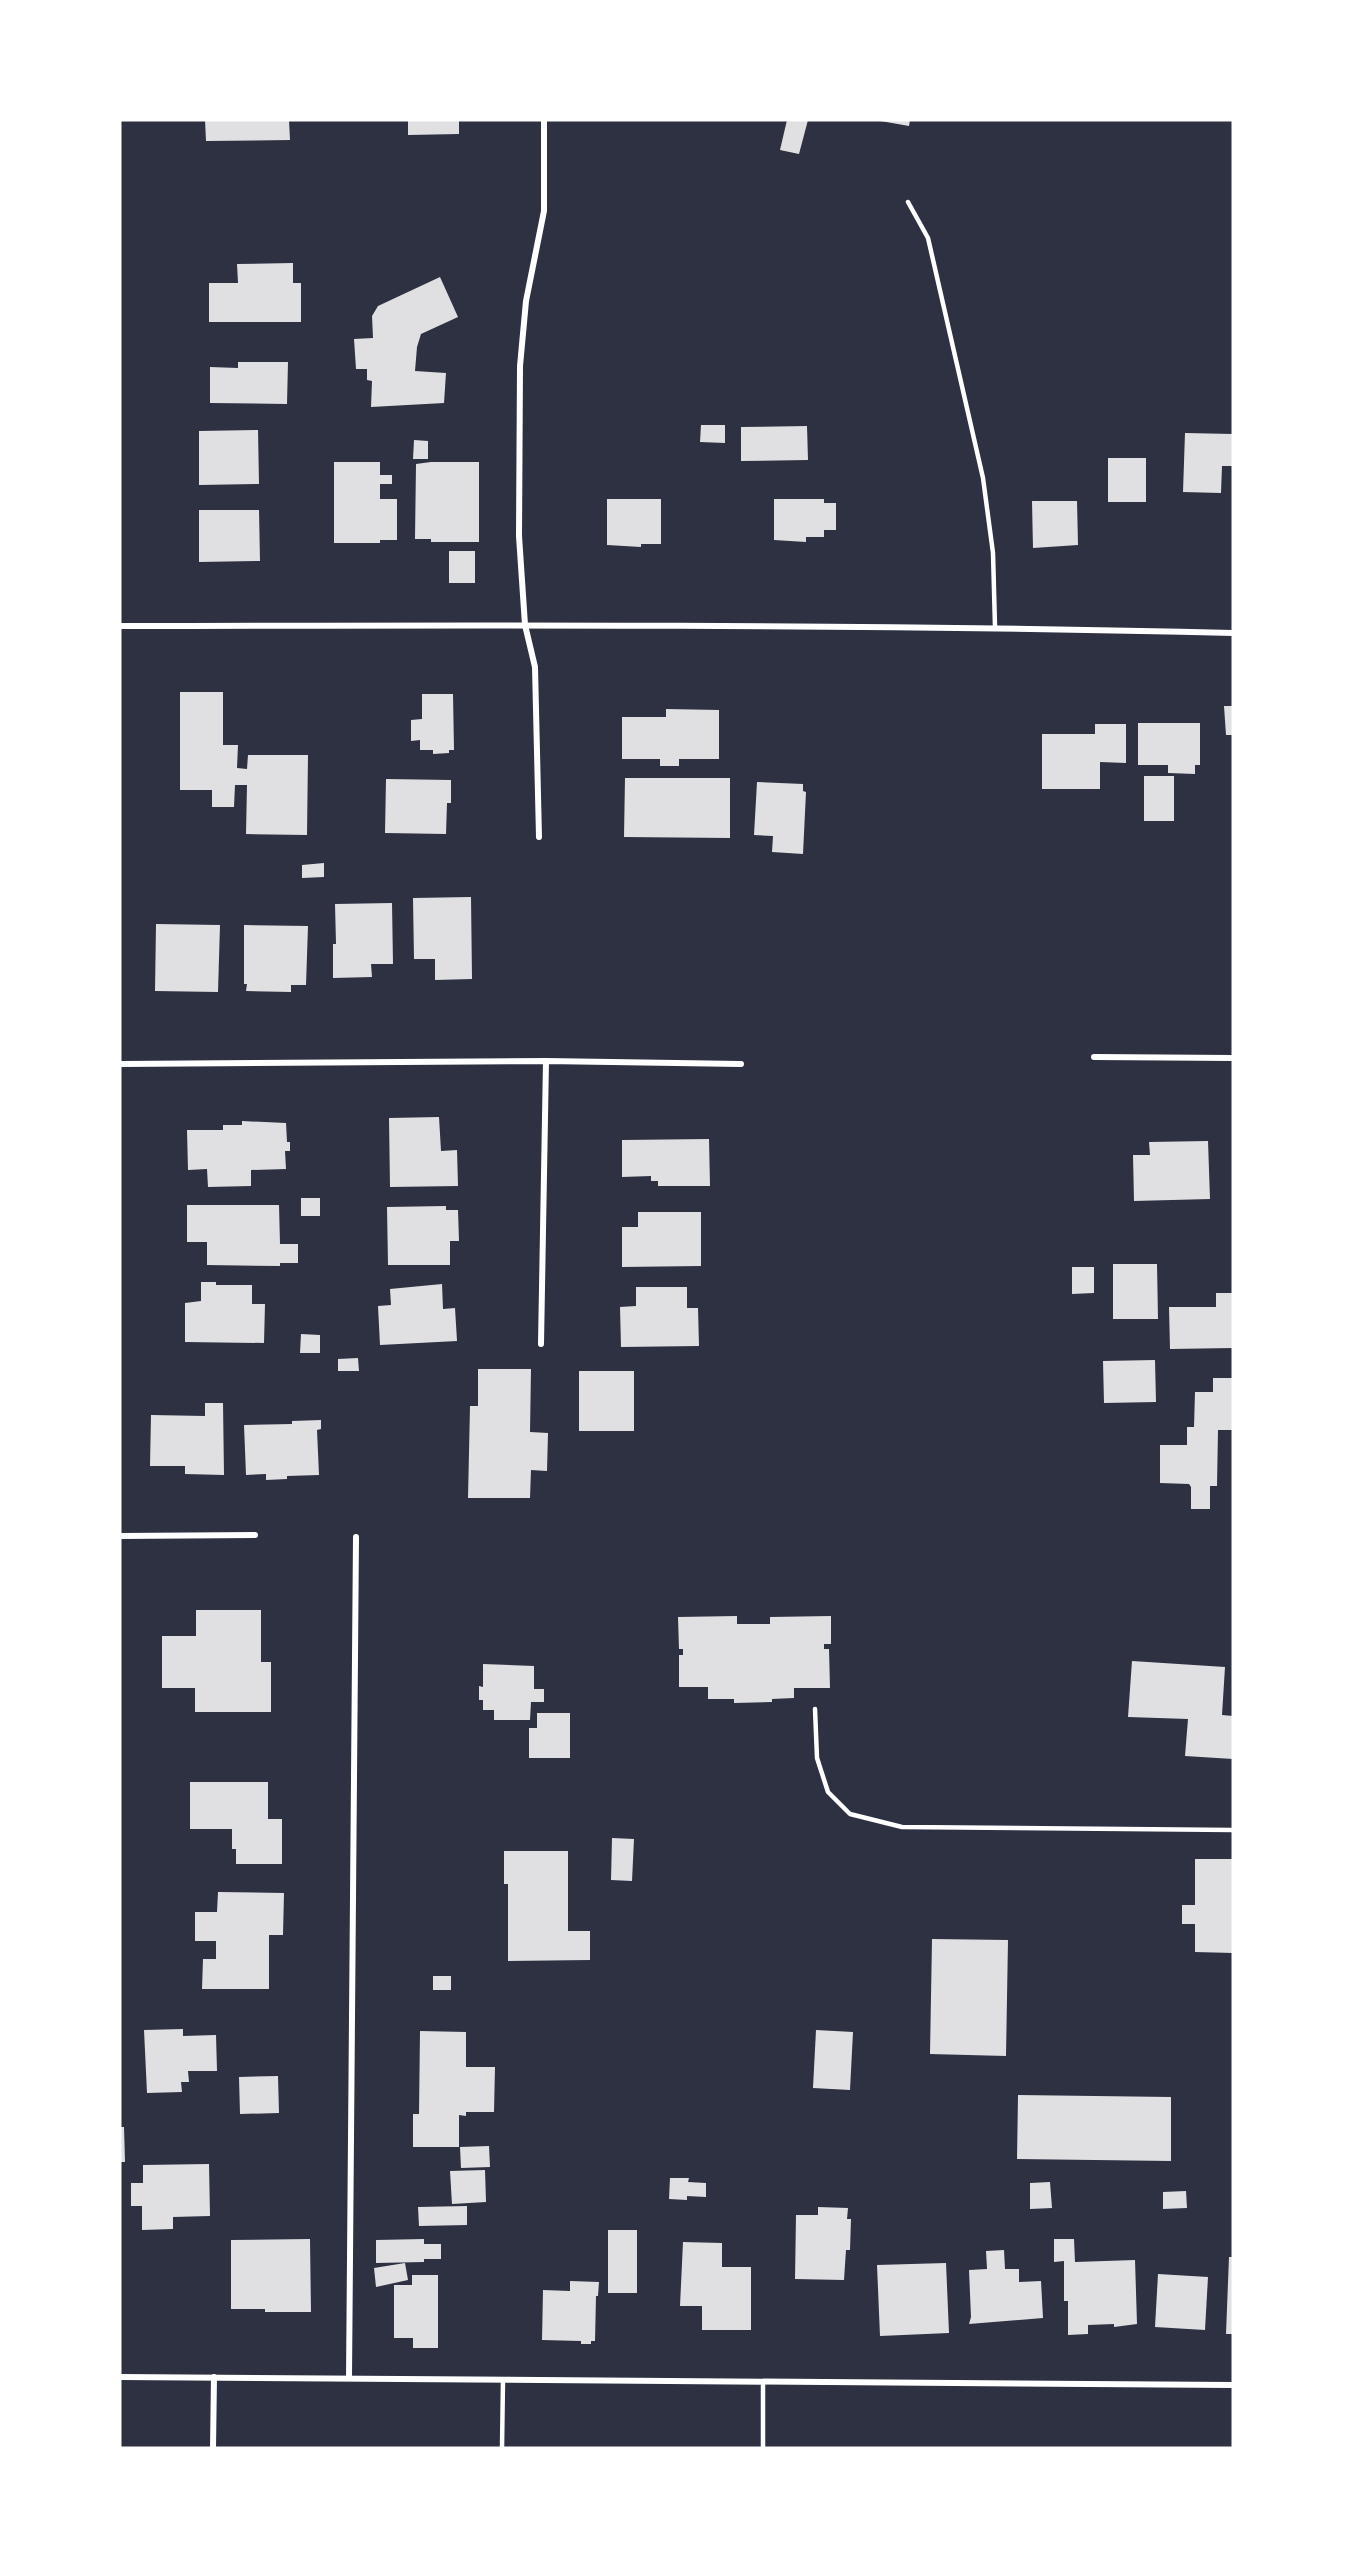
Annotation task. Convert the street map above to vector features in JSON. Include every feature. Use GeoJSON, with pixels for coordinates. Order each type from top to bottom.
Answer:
{"type":"FeatureCollection","features":[{"type":"Feature","properties":{"kind":"street"},"geometry":{"type":"LineString","coordinates":[[539,837],[535,667],[525,624],[519,536],[520,366],[526,301],[544,211],[544,120]]}},
{"type":"Feature","properties":{"kind":"street"},"geometry":{"type":"LineString","coordinates":[[120,626],[525,624],[995,627],[1233,633]]}},
{"type":"Feature","properties":{"kind":"street"},"geometry":{"type":"LineString","coordinates":[[1094,1057],[1233,1058]]}},
{"type":"Feature","properties":{"kind":"street"},"geometry":{"type":"LineString","coordinates":[[120,1064],[546,1061],[741,1064]]}},
{"type":"Feature","properties":{"kind":"street"},"geometry":{"type":"LineString","coordinates":[[541,1344],[546,1061]]}},
{"type":"Feature","properties":{"kind":"street"},"geometry":{"type":"LineString","coordinates":[[120,1536],[255,1535]]}},
{"type":"Feature","properties":{"kind":"street"},"geometry":{"type":"LineString","coordinates":[[349,2378],[356,1537]]}},
{"type":"Feature","properties":{"kind":"street"},"geometry":{"type":"LineString","coordinates":[[120,2376],[1233,2385]]}},
{"type":"Feature","properties":{"kind":"street"},"geometry":{"type":"LineString","coordinates":[[213,2448],[214,2378]]}},
{"type":"Feature","properties":{"kind":"lane"},"geometry":{"type":"LineString","coordinates":[[908,202],[928,238],[983,478],[993,553],[995,627]]}},
{"type":"Feature","properties":{"kind":"lane"},"geometry":{"type":"LineString","coordinates":[[815,1709],[817,1758],[828,1792],[850,1814],[879,1823],[902,1827],[1233,1830]]}},
{"type":"Feature","properties":{"kind":"lane"},"geometry":{"type":"LineString","coordinates":[[502,2448],[503,2380]]}},
{"type":"Feature","properties":{"kind":"lane"},"geometry":{"type":"LineString","coordinates":[[763,2382],[763,2448]]}},
{"type":"Feature","properties":{"kind":"building"},"geometry":{"type":"Polygon","coordinates":[[[205,120],[289,120],[290,140],[206,141],[205,120]]]}},
{"type":"Feature","properties":{"kind":"building"},"geometry":{"type":"Polygon","coordinates":[[[408,120],[459,120],[459,134],[408,135],[408,120]]]}},
{"type":"Feature","properties":{"kind":"building"},"geometry":{"type":"Polygon","coordinates":[[[787,120],[808,120],[799,154],[780,150],[787,120]]]}},
{"type":"Feature","properties":{"kind":"building"},"geometry":{"type":"Polygon","coordinates":[[[875,120],[910,120],[909,126],[875,120]]]}},
{"type":"Feature","properties":{"kind":"building"},"geometry":{"type":"Polygon","coordinates":[[[293,263],[293,283],[301,283],[301,322],[209,322],[209,283],[238,283],[237,264],[293,263]]]}},
{"type":"Feature","properties":{"kind":"building"},"geometry":{"type":"Polygon","coordinates":[[[440,277],[458,317],[421,334],[417,347],[415,371],[446,373],[444,403],[371,407],[372,381],[367,380],[367,369],[356,369],[354,339],[373,338],[372,316],[378,306],[440,277]]]}},
{"type":"Feature","properties":{"kind":"building"},"geometry":{"type":"Polygon","coordinates":[[[238,362],[288,362],[287,404],[210,403],[210,367],[238,368],[238,362]]]}},
{"type":"Feature","properties":{"kind":"building"},"geometry":{"type":"Polygon","coordinates":[[[701,425],[725,425],[725,443],[700,442],[701,425]]]}},
{"type":"Feature","properties":{"kind":"building"},"geometry":{"type":"Polygon","coordinates":[[[807,426],[808,460],[741,461],[741,427],[807,426]]]}},
{"type":"Feature","properties":{"kind":"building"},"geometry":{"type":"Polygon","coordinates":[[[258,430],[259,484],[199,485],[199,431],[258,430]]]}},
{"type":"Feature","properties":{"kind":"building"},"geometry":{"type":"Polygon","coordinates":[[[1185,433],[1233,434],[1233,466],[1222,466],[1221,493],[1183,492],[1185,433]]]}},
{"type":"Feature","properties":{"kind":"building"},"geometry":{"type":"Polygon","coordinates":[[[414,440],[428,441],[428,459],[413,459],[414,440]]]}},
{"type":"Feature","properties":{"kind":"building"},"geometry":{"type":"Polygon","coordinates":[[[1108,458],[1146,458],[1146,502],[1108,502],[1108,458]]]}},
{"type":"Feature","properties":{"kind":"building"},"geometry":{"type":"Polygon","coordinates":[[[334,462],[380,462],[380,475],[392,475],[392,484],[380,484],[380,499],[397,499],[397,540],[380,540],[380,543],[334,543],[334,462]]]}},
{"type":"Feature","properties":{"kind":"building"},"geometry":{"type":"Polygon","coordinates":[[[479,462],[479,542],[431,542],[431,539],[415,539],[416,464],[479,462]]]}},
{"type":"Feature","properties":{"kind":"building"},"geometry":{"type":"Polygon","coordinates":[[[607,499],[661,499],[661,544],[641,544],[641,547],[607,545],[607,499]]]}},
{"type":"Feature","properties":{"kind":"building"},"geometry":{"type":"Polygon","coordinates":[[[774,499],[824,499],[824,503],[836,503],[836,530],[824,530],[824,537],[806,537],[806,542],[774,540],[774,499]]]}},
{"type":"Feature","properties":{"kind":"building"},"geometry":{"type":"Polygon","coordinates":[[[1032,501],[1077,501],[1078,545],[1033,548],[1032,501]]]}},
{"type":"Feature","properties":{"kind":"building"},"geometry":{"type":"Polygon","coordinates":[[[199,510],[259,510],[260,561],[199,562],[199,510]]]}},
{"type":"Feature","properties":{"kind":"building"},"geometry":{"type":"Polygon","coordinates":[[[449,551],[475,551],[475,583],[449,583],[449,551]]]}},
{"type":"Feature","properties":{"kind":"building"},"geometry":{"type":"Polygon","coordinates":[[[180,692],[223,692],[223,745],[238,745],[237,768],[247,769],[248,755],[308,755],[307,835],[246,834],[247,785],[235,785],[234,807],[212,807],[212,790],[180,790],[180,692]]]}},
{"type":"Feature","properties":{"kind":"building"},"geometry":{"type":"Polygon","coordinates":[[[422,694],[453,694],[454,750],[449,750],[449,753],[433,754],[433,750],[420,750],[420,740],[411,741],[411,720],[422,719],[422,694]]]}},
{"type":"Feature","properties":{"kind":"building"},"geometry":{"type":"Polygon","coordinates":[[[1224,706],[1233,706],[1233,735],[1226,735],[1224,706]]]}},
{"type":"Feature","properties":{"kind":"building"},"geometry":{"type":"Polygon","coordinates":[[[666,709],[719,710],[719,759],[679,759],[679,766],[660,766],[660,759],[622,759],[622,717],[666,717],[666,709]]]}},
{"type":"Feature","properties":{"kind":"building"},"geometry":{"type":"Polygon","coordinates":[[[1138,723],[1200,723],[1200,765],[1195,765],[1195,774],[1168,773],[1168,765],[1138,765],[1138,723]]]}},
{"type":"Feature","properties":{"kind":"building"},"geometry":{"type":"Polygon","coordinates":[[[1095,724],[1126,724],[1126,763],[1100,762],[1100,789],[1042,789],[1042,734],[1095,734],[1095,724]]]}},
{"type":"Feature","properties":{"kind":"building"},"geometry":{"type":"Polygon","coordinates":[[[1144,776],[1174,776],[1174,821],[1144,821],[1144,776]]]}},
{"type":"Feature","properties":{"kind":"building"},"geometry":{"type":"Polygon","coordinates":[[[625,778],[730,778],[730,838],[624,837],[625,778]]]}},
{"type":"Feature","properties":{"kind":"building"},"geometry":{"type":"Polygon","coordinates":[[[386,779],[451,780],[451,803],[447,803],[446,834],[385,833],[386,779]]]}},
{"type":"Feature","properties":{"kind":"building"},"geometry":{"type":"Polygon","coordinates":[[[757,782],[803,784],[803,791],[806,792],[803,854],[772,852],[773,836],[754,835],[757,782]]]}},
{"type":"Feature","properties":{"kind":"building"},"geometry":{"type":"Polygon","coordinates":[[[324,863],[324,877],[302,878],[302,865],[324,863]]]}},
{"type":"Feature","properties":{"kind":"building"},"geometry":{"type":"Polygon","coordinates":[[[471,897],[472,979],[435,980],[435,959],[414,959],[413,898],[471,897]]]}},
{"type":"Feature","properties":{"kind":"building"},"geometry":{"type":"Polygon","coordinates":[[[392,903],[393,964],[371,964],[372,977],[333,978],[333,944],[336,944],[335,904],[392,903]]]}},
{"type":"Feature","properties":{"kind":"building"},"geometry":{"type":"Polygon","coordinates":[[[156,924],[220,925],[218,992],[155,991],[156,924]]]}},
{"type":"Feature","properties":{"kind":"building"},"geometry":{"type":"Polygon","coordinates":[[[244,925],[308,926],[306,985],[291,985],[291,992],[246,991],[244,925]]]}},
{"type":"Feature","properties":{"kind":"building"},"geometry":{"type":"Polygon","coordinates":[[[439,1117],[441,1151],[457,1150],[458,1186],[390,1187],[389,1118],[439,1117]]]}},
{"type":"Feature","properties":{"kind":"building"},"geometry":{"type":"Polygon","coordinates":[[[242,1121],[286,1123],[290,1151],[285,1151],[286,1169],[251,1170],[251,1186],[208,1187],[207,1169],[188,1170],[187,1130],[223,1130],[223,1125],[242,1125],[242,1121]]]}},
{"type":"Feature","properties":{"kind":"building"},"geometry":{"type":"Polygon","coordinates":[[[709,1139],[710,1186],[658,1186],[658,1181],[651,1181],[651,1176],[622,1177],[622,1140],[709,1139]]]}},
{"type":"Feature","properties":{"kind":"building"},"geometry":{"type":"Polygon","coordinates":[[[1208,1141],[1210,1199],[1134,1201],[1133,1155],[1150,1155],[1149,1142],[1208,1141]]]}},
{"type":"Feature","properties":{"kind":"building"},"geometry":{"type":"Polygon","coordinates":[[[301,1198],[320,1198],[320,1216],[301,1216],[301,1198]]]}},
{"type":"Feature","properties":{"kind":"building"},"geometry":{"type":"Polygon","coordinates":[[[187,1205],[279,1205],[280,1244],[298,1244],[298,1263],[280,1263],[280,1266],[207,1265],[207,1242],[187,1242],[187,1205]]]}},
{"type":"Feature","properties":{"kind":"building"},"geometry":{"type":"Polygon","coordinates":[[[446,1206],[446,1210],[458,1210],[459,1241],[450,1241],[450,1265],[388,1265],[387,1207],[446,1206]]]}},
{"type":"Feature","properties":{"kind":"building"},"geometry":{"type":"Polygon","coordinates":[[[638,1212],[701,1212],[701,1266],[622,1267],[622,1227],[638,1227],[638,1212]]]}},
{"type":"Feature","properties":{"kind":"building"},"geometry":{"type":"Polygon","coordinates":[[[1113,1264],[1157,1264],[1158,1319],[1113,1319],[1113,1264]]]}},
{"type":"Feature","properties":{"kind":"building"},"geometry":{"type":"Polygon","coordinates":[[[1072,1267],[1094,1267],[1094,1293],[1072,1294],[1072,1267]]]}},
{"type":"Feature","properties":{"kind":"building"},"geometry":{"type":"Polygon","coordinates":[[[201,1282],[216,1282],[216,1285],[252,1285],[252,1304],[265,1304],[264,1343],[185,1342],[185,1303],[201,1301],[201,1282]]]}},
{"type":"Feature","properties":{"kind":"building"},"geometry":{"type":"Polygon","coordinates":[[[442,1284],[443,1309],[455,1308],[457,1341],[380,1345],[378,1306],[391,1305],[390,1289],[442,1284]]]}},
{"type":"Feature","properties":{"kind":"building"},"geometry":{"type":"Polygon","coordinates":[[[636,1287],[687,1287],[687,1308],[698,1308],[699,1346],[621,1347],[620,1307],[636,1306],[636,1287]]]}},
{"type":"Feature","properties":{"kind":"building"},"geometry":{"type":"Polygon","coordinates":[[[1216,1293],[1233,1293],[1233,1348],[1170,1349],[1169,1307],[1216,1307],[1216,1293]]]}},
{"type":"Feature","properties":{"kind":"building"},"geometry":{"type":"Polygon","coordinates":[[[301,1334],[320,1335],[320,1353],[300,1353],[301,1334]]]}},
{"type":"Feature","properties":{"kind":"building"},"geometry":{"type":"Polygon","coordinates":[[[358,1358],[359,1371],[338,1371],[338,1359],[358,1358]]]}},
{"type":"Feature","properties":{"kind":"building"},"geometry":{"type":"Polygon","coordinates":[[[1155,1360],[1156,1402],[1104,1403],[1103,1361],[1155,1360]]]}},
{"type":"Feature","properties":{"kind":"building"},"geometry":{"type":"Polygon","coordinates":[[[478,1369],[531,1369],[530,1432],[548,1433],[547,1471],[531,1470],[530,1498],[468,1498],[470,1406],[478,1406],[478,1369]]]}},
{"type":"Feature","properties":{"kind":"building"},"geometry":{"type":"Polygon","coordinates":[[[579,1371],[634,1371],[634,1431],[579,1431],[579,1371]]]}},
{"type":"Feature","properties":{"kind":"building"},"geometry":{"type":"Polygon","coordinates":[[[1213,1378],[1233,1378],[1233,1430],[1218,1430],[1217,1486],[1210,1486],[1210,1509],[1191,1509],[1189,1484],[1160,1483],[1160,1445],[1187,1445],[1187,1427],[1194,1427],[1195,1392],[1213,1392],[1213,1378]]]}},
{"type":"Feature","properties":{"kind":"building"},"geometry":{"type":"Polygon","coordinates":[[[205,1403],[223,1403],[224,1475],[185,1474],[185,1466],[150,1466],[151,1415],[205,1416],[205,1403]]]}},
{"type":"Feature","properties":{"kind":"building"},"geometry":{"type":"Polygon","coordinates":[[[321,1420],[321,1429],[317,1430],[319,1475],[287,1476],[287,1479],[266,1480],[266,1474],[246,1475],[244,1425],[292,1424],[292,1421],[321,1420]]]}},
{"type":"Feature","properties":{"kind":"building"},"geometry":{"type":"Polygon","coordinates":[[[196,1610],[261,1610],[261,1662],[271,1662],[271,1712],[195,1712],[195,1688],[162,1688],[162,1636],[196,1636],[196,1610]]]}},
{"type":"Feature","properties":{"kind":"building"},"geometry":{"type":"Polygon","coordinates":[[[737,1616],[737,1624],[770,1624],[770,1617],[831,1616],[831,1644],[824,1644],[824,1649],[829,1649],[830,1688],[794,1688],[794,1698],[772,1699],[772,1702],[734,1703],[734,1699],[708,1699],[708,1687],[679,1687],[679,1655],[683,1655],[683,1649],[679,1649],[678,1617],[737,1616]]]}},
{"type":"Feature","properties":{"kind":"building"},"geometry":{"type":"Polygon","coordinates":[[[1132,1661],[1225,1667],[1222,1715],[1233,1716],[1233,1759],[1185,1756],[1188,1719],[1128,1717],[1132,1661]]]}},
{"type":"Feature","properties":{"kind":"building"},"geometry":{"type":"Polygon","coordinates":[[[483,1664],[534,1666],[534,1689],[544,1689],[544,1702],[531,1702],[530,1720],[494,1720],[494,1710],[483,1710],[483,1700],[479,1700],[479,1686],[483,1687],[483,1664]]]}},
{"type":"Feature","properties":{"kind":"building"},"geometry":{"type":"Polygon","coordinates":[[[537,1713],[570,1713],[570,1758],[529,1758],[529,1728],[537,1728],[537,1713]]]}},
{"type":"Feature","properties":{"kind":"building"},"geometry":{"type":"Polygon","coordinates":[[[190,1782],[268,1782],[268,1819],[282,1819],[282,1864],[236,1864],[236,1849],[232,1849],[232,1829],[190,1829],[190,1782]]]}},
{"type":"Feature","properties":{"kind":"building"},"geometry":{"type":"Polygon","coordinates":[[[612,1838],[634,1839],[632,1881],[611,1880],[612,1838]]]}},
{"type":"Feature","properties":{"kind":"building"},"geometry":{"type":"Polygon","coordinates":[[[504,1851],[568,1851],[568,1931],[590,1931],[590,1960],[508,1961],[508,1884],[504,1884],[504,1851]]]}},
{"type":"Feature","properties":{"kind":"building"},"geometry":{"type":"Polygon","coordinates":[[[1195,1859],[1233,1859],[1233,1953],[1195,1952],[1195,1924],[1182,1924],[1182,1905],[1195,1905],[1195,1859]]]}},
{"type":"Feature","properties":{"kind":"building"},"geometry":{"type":"Polygon","coordinates":[[[218,1892],[284,1893],[283,1935],[269,1935],[269,1989],[202,1989],[203,1959],[216,1959],[216,1941],[195,1941],[195,1912],[217,1912],[218,1892]]]}},
{"type":"Feature","properties":{"kind":"building"},"geometry":{"type":"Polygon","coordinates":[[[932,1939],[1008,1940],[1006,2056],[930,2054],[932,1939]]]}},
{"type":"Feature","properties":{"kind":"building"},"geometry":{"type":"Polygon","coordinates":[[[433,1976],[451,1976],[451,1990],[433,1990],[433,1976]]]}},
{"type":"Feature","properties":{"kind":"building"},"geometry":{"type":"Polygon","coordinates":[[[183,2029],[183,2036],[216,2035],[217,2071],[188,2071],[189,2082],[181,2082],[182,2092],[147,2093],[144,2030],[183,2029]]]}},
{"type":"Feature","properties":{"kind":"building"},"geometry":{"type":"Polygon","coordinates":[[[816,2030],[853,2032],[850,2090],[813,2088],[816,2030]]]}},
{"type":"Feature","properties":{"kind":"building"},"geometry":{"type":"Polygon","coordinates":[[[420,2031],[466,2032],[466,2067],[495,2067],[494,2112],[466,2112],[466,2116],[459,2115],[459,2147],[413,2147],[413,2114],[419,2114],[420,2031]]]}},
{"type":"Feature","properties":{"kind":"building"},"geometry":{"type":"Polygon","coordinates":[[[278,2076],[279,2113],[240,2114],[239,2077],[278,2076]]]}},
{"type":"Feature","properties":{"kind":"building"},"geometry":{"type":"Polygon","coordinates":[[[1018,2095],[1171,2097],[1171,2161],[1017,2159],[1018,2095]]]}},
{"type":"Feature","properties":{"kind":"building"},"geometry":{"type":"Polygon","coordinates":[[[120,2127],[124,2127],[125,2162],[120,2162],[120,2127]]]}},
{"type":"Feature","properties":{"kind":"building"},"geometry":{"type":"Polygon","coordinates":[[[489,2146],[490,2167],[461,2168],[460,2147],[489,2146]]]}},
{"type":"Feature","properties":{"kind":"building"},"geometry":{"type":"Polygon","coordinates":[[[209,2164],[210,2216],[173,2217],[173,2229],[142,2230],[142,2206],[131,2206],[131,2183],[143,2183],[143,2165],[209,2164]]]}},
{"type":"Feature","properties":{"kind":"building"},"geometry":{"type":"Polygon","coordinates":[[[485,2170],[486,2202],[452,2204],[450,2171],[485,2170]]]}},
{"type":"Feature","properties":{"kind":"building"},"geometry":{"type":"Polygon","coordinates":[[[670,2178],[689,2178],[688,2182],[706,2183],[706,2197],[687,2196],[687,2200],[669,2199],[670,2178]]]}},
{"type":"Feature","properties":{"kind":"building"},"geometry":{"type":"Polygon","coordinates":[[[1050,2182],[1052,2208],[1030,2209],[1030,2183],[1050,2182]]]}},
{"type":"Feature","properties":{"kind":"building"},"geometry":{"type":"Polygon","coordinates":[[[1186,2191],[1187,2208],[1163,2209],[1163,2192],[1186,2191]]]}},
{"type":"Feature","properties":{"kind":"building"},"geometry":{"type":"Polygon","coordinates":[[[467,2206],[467,2225],[419,2226],[418,2207],[467,2206]]]}},
{"type":"Feature","properties":{"kind":"building"},"geometry":{"type":"Polygon","coordinates":[[[818,2207],[848,2208],[847,2219],[851,2219],[850,2250],[846,2250],[844,2280],[795,2279],[796,2215],[818,2215],[818,2207]]]}},
{"type":"Feature","properties":{"kind":"building"},"geometry":{"type":"Polygon","coordinates":[[[608,2230],[637,2230],[637,2293],[608,2293],[608,2230]]]}},
{"type":"Feature","properties":{"kind":"building"},"geometry":{"type":"Polygon","coordinates":[[[310,2239],[311,2312],[231,2309],[231,2240],[310,2239]]]}},
{"type":"Feature","properties":{"kind":"building"},"geometry":{"type":"Polygon","coordinates":[[[424,2239],[424,2244],[441,2244],[441,2259],[424,2259],[424,2262],[376,2263],[376,2240],[424,2239]]]}},
{"type":"Feature","properties":{"kind":"building"},"geometry":{"type":"Polygon","coordinates":[[[1054,2239],[1074,2239],[1075,2262],[1135,2260],[1137,2324],[1114,2327],[1114,2324],[1088,2325],[1088,2334],[1068,2335],[1068,2301],[1064,2301],[1064,2261],[1054,2262],[1054,2239]]]}},
{"type":"Feature","properties":{"kind":"building"},"geometry":{"type":"Polygon","coordinates":[[[683,2242],[722,2243],[722,2267],[751,2267],[751,2330],[702,2330],[702,2306],[680,2306],[683,2242]]]}},
{"type":"Feature","properties":{"kind":"building"},"geometry":{"type":"Polygon","coordinates":[[[1004,2250],[1005,2269],[1019,2269],[1019,2282],[1041,2281],[1043,2318],[969,2324],[971,2317],[969,2270],[987,2269],[986,2251],[1004,2250]]]}},
{"type":"Feature","properties":{"kind":"building"},"geometry":{"type":"Polygon","coordinates":[[[1229,2257],[1233,2257],[1233,2334],[1226,2334],[1229,2257]]]}},
{"type":"Feature","properties":{"kind":"building"},"geometry":{"type":"Polygon","coordinates":[[[405,2263],[408,2280],[376,2287],[374,2268],[405,2263]]]}},
{"type":"Feature","properties":{"kind":"building"},"geometry":{"type":"Polygon","coordinates":[[[946,2263],[949,2333],[880,2336],[877,2265],[946,2263]]]}},
{"type":"Feature","properties":{"kind":"building"},"geometry":{"type":"Polygon","coordinates":[[[1158,2274],[1208,2277],[1205,2330],[1155,2327],[1158,2274]]]}},
{"type":"Feature","properties":{"kind":"building"},"geometry":{"type":"Polygon","coordinates":[[[412,2275],[438,2275],[438,2348],[413,2348],[413,2338],[394,2338],[394,2285],[412,2285],[412,2275]]]}},
{"type":"Feature","properties":{"kind":"building"},"geometry":{"type":"Polygon","coordinates":[[[570,2281],[599,2282],[598,2296],[596,2296],[595,2341],[591,2341],[591,2344],[581,2344],[581,2341],[542,2340],[543,2290],[570,2291],[570,2281]]]}}]}
